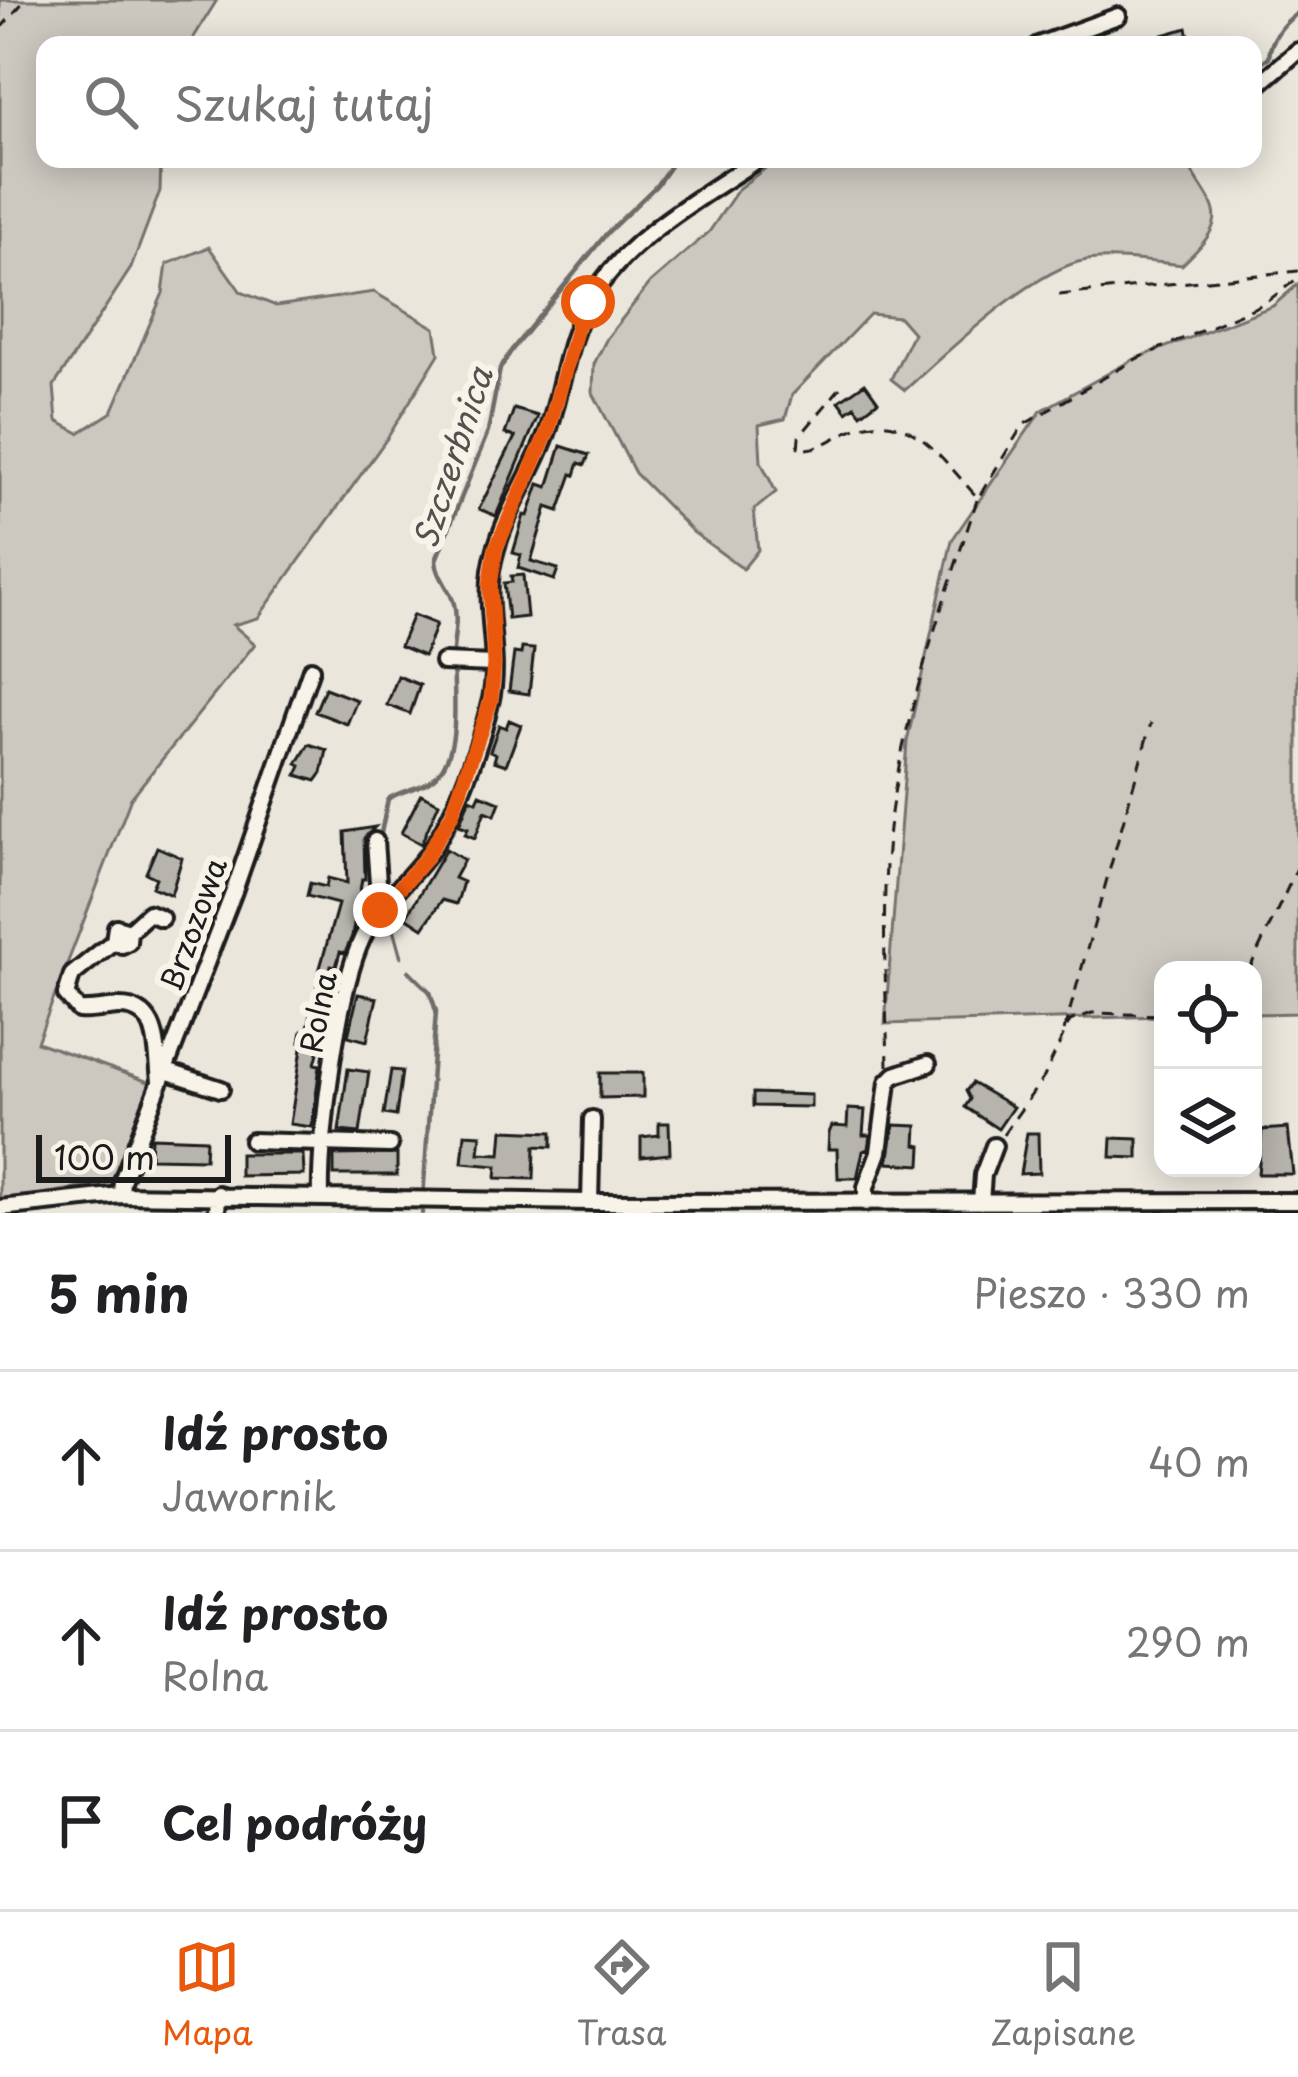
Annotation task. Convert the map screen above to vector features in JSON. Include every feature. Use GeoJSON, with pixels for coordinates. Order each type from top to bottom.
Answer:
{"type":"FeatureCollection","features":[{"type":"Feature","properties":{"kind":"street"},"geometry":{"type":"LineString","coordinates":[[1063,36],[1118,16]]}},
{"type":"Feature","properties":{"kind":"street"},"geometry":{"type":"LineString","coordinates":[[1262,81],[1298,50]]}},
{"type":"Feature","properties":{"kind":"street","name":"Rolna"},"geometry":{"type":"LineString","coordinates":[[321,1197],[321,1143],[352,969],[365,932],[425,859],[452,814],[491,700],[490,585],[496,548],[548,431],[578,324],[616,265],[744,168]]}},
{"type":"Feature","properties":{"kind":"street"},"geometry":{"type":"LineString","coordinates":[[442,662],[494,664]]}},
{"type":"Feature","properties":{"kind":"street","name":"Brzozowa"},"geometry":{"type":"LineString","coordinates":[[121,1195],[122,1180],[311,669]]}},
{"type":"Feature","properties":{"kind":"street"},"geometry":{"type":"LineString","coordinates":[[375,841],[385,904]]}},
{"type":"Feature","properties":{"kind":"street"},"geometry":{"type":"LineString","coordinates":[[161,918],[149,913],[129,931],[128,942],[114,941],[72,975],[66,995],[80,1010],[123,1007],[149,1018],[163,1078],[221,1089]]}},
{"type":"Feature","properties":{"kind":"street"},"geometry":{"type":"LineString","coordinates":[[858,1206],[879,1152],[888,1082],[928,1064]]}},
{"type":"Feature","properties":{"kind":"street"},"geometry":{"type":"LineString","coordinates":[[590,1202],[592,1119]]}},
{"type":"Feature","properties":{"kind":"street"},"geometry":{"type":"LineString","coordinates":[[252,1141],[390,1145]]}},
{"type":"Feature","properties":{"kind":"street"},"geometry":{"type":"LineString","coordinates":[[981,1202],[983,1174],[994,1147]]}},
{"type":"Feature","properties":{"kind":"street"},"geometry":{"type":"LineString","coordinates":[[217,1213],[218,1194]]}},
{"type":"Feature","properties":{"kind":"street"},"geometry":{"type":"LineString","coordinates":[[0,1208],[121,1195],[218,1194],[440,1199],[479,1206],[981,1202],[1081,1207],[1298,1201]]}},
{"type":"Feature","properties":{"kind":"path"},"geometry":{"type":"LineString","coordinates":[[0,28],[25,0]]}},
{"type":"Feature","properties":{"kind":"path"},"geometry":{"type":"LineString","coordinates":[[1059,295],[1298,275]]}},
{"type":"Feature","properties":{"kind":"path"},"geometry":{"type":"LineString","coordinates":[[888,1082],[886,927],[892,802],[946,593],[978,498],[1023,425],[1138,358],[1265,303],[1298,275]]}},
{"type":"Feature","properties":{"kind":"path"},"geometry":{"type":"LineString","coordinates":[[840,388],[799,437],[797,449],[810,450],[857,427],[893,424],[914,430],[978,498]]}},
{"type":"Feature","properties":{"kind":"path"},"geometry":{"type":"LineString","coordinates":[[994,1147],[1043,1077],[1064,1031],[1151,722]]}},
{"type":"Feature","properties":{"kind":"path"},"geometry":{"type":"LineString","coordinates":[[1253,961],[1298,866]]}},
{"type":"Feature","properties":{"kind":"path"},"geometry":{"type":"LineString","coordinates":[[1064,1031],[1080,1015],[1154,1016]]}},
{"type":"Feature","properties":{"kind":"shaded area"},"geometry":{"type":"Polygon","coordinates":[[[0,0],[217,0],[195,36],[36,36],[36,168],[161,168],[160,191],[131,268],[54,386],[57,421],[79,433],[112,412],[163,293],[167,264],[209,247],[241,292],[276,306],[374,292],[435,328],[439,354],[388,437],[258,618],[233,625],[255,644],[131,798],[37,1042],[160,1086],[122,1181],[0,1201],[0,0]]]}},
{"type":"Feature","properties":{"kind":"shaded area"},"geometry":{"type":"Polygon","coordinates":[[[766,168],[1190,168],[1211,203],[1214,224],[1182,265],[1087,260],[1042,278],[991,314],[905,390],[891,379],[913,333],[899,317],[870,314],[792,395],[785,419],[759,425],[761,462],[776,492],[754,510],[758,550],[743,569],[693,532],[635,473],[593,393],[594,364],[607,338],[650,283],[709,232],[739,188],[766,168]]]}},
{"type":"Feature","properties":{"kind":"shaded area"},"geometry":{"type":"Polygon","coordinates":[[[1298,284],[1298,1013],[1262,1014],[1262,961],[1154,961],[1154,1016],[885,1024],[907,742],[952,540],[1041,411],[1132,360],[1273,306],[1298,284]]]}},
{"type":"Feature","properties":{"kind":"building"},"geometry":{"type":"Polygon","coordinates":[[[1187,28],[1189,36],[1159,36],[1187,28]]]}},
{"type":"Feature","properties":{"kind":"building"},"geometry":{"type":"Polygon","coordinates":[[[865,383],[878,401],[861,414],[855,406],[847,412],[839,401],[865,383]]]}},
{"type":"Feature","properties":{"kind":"building"},"geometry":{"type":"Polygon","coordinates":[[[514,409],[538,416],[496,516],[479,509],[515,437],[505,434],[514,409]]]}},
{"type":"Feature","properties":{"kind":"building"},"geometry":{"type":"Polygon","coordinates":[[[561,446],[589,455],[585,465],[579,463],[572,474],[559,511],[547,507],[531,561],[558,569],[554,580],[518,568],[521,555],[513,553],[524,515],[528,516],[539,484],[548,487],[561,446]]]}},
{"type":"Feature","properties":{"kind":"building"},"geometry":{"type":"Polygon","coordinates":[[[523,575],[527,617],[508,619],[504,583],[512,582],[511,576],[523,575]]]}},
{"type":"Feature","properties":{"kind":"building"},"geometry":{"type":"Polygon","coordinates":[[[413,615],[436,624],[424,656],[400,646],[413,615]]]}},
{"type":"Feature","properties":{"kind":"building"},"geometry":{"type":"Polygon","coordinates":[[[522,648],[534,649],[529,694],[509,691],[514,653],[521,654],[522,648]]]}},
{"type":"Feature","properties":{"kind":"building"},"geometry":{"type":"Polygon","coordinates":[[[398,676],[420,685],[410,714],[387,705],[398,676]]]}},
{"type":"Feature","properties":{"kind":"building"},"geometry":{"type":"Polygon","coordinates":[[[325,688],[357,700],[347,724],[315,712],[325,688]]]}},
{"type":"Feature","properties":{"kind":"building"},"geometry":{"type":"Polygon","coordinates":[[[509,720],[521,725],[506,765],[494,761],[496,754],[490,751],[499,725],[506,728],[509,720]]]}},
{"type":"Feature","properties":{"kind":"building"},"geometry":{"type":"Polygon","coordinates":[[[309,744],[327,750],[316,781],[297,775],[301,766],[297,764],[309,744]]]}},
{"type":"Feature","properties":{"kind":"building"},"geometry":{"type":"Polygon","coordinates":[[[421,794],[439,803],[421,844],[401,833],[421,794]]]}},
{"type":"Feature","properties":{"kind":"building"},"geometry":{"type":"Polygon","coordinates":[[[480,794],[500,802],[495,815],[485,811],[475,838],[459,825],[470,798],[477,801],[480,794]]]}},
{"type":"Feature","properties":{"kind":"building"},"geometry":{"type":"Polygon","coordinates":[[[375,827],[364,838],[365,879],[352,936],[328,977],[318,975],[338,904],[307,896],[310,883],[326,887],[328,878],[347,883],[345,832],[375,827]]]}},
{"type":"Feature","properties":{"kind":"building"},"geometry":{"type":"Polygon","coordinates":[[[157,847],[182,858],[171,895],[152,887],[156,878],[146,873],[157,847]]]}},
{"type":"Feature","properties":{"kind":"building"},"geometry":{"type":"Polygon","coordinates":[[[446,849],[464,860],[454,878],[463,882],[459,896],[456,904],[442,900],[423,928],[406,917],[446,849]]]}},
{"type":"Feature","properties":{"kind":"building"},"geometry":{"type":"Polygon","coordinates":[[[317,985],[335,988],[315,1064],[320,1065],[312,1127],[290,1124],[302,1031],[307,1032],[317,985]]]}},
{"type":"Feature","properties":{"kind":"building"},"geometry":{"type":"Polygon","coordinates":[[[358,994],[377,998],[367,1041],[348,1036],[358,994]]]}},
{"type":"Feature","properties":{"kind":"building"},"geometry":{"type":"Polygon","coordinates":[[[348,1069],[369,1072],[360,1133],[339,1131],[348,1069]]]}},
{"type":"Feature","properties":{"kind":"building"},"geometry":{"type":"Polygon","coordinates":[[[391,1070],[402,1071],[396,1116],[384,1114],[391,1070]]]}},
{"type":"Feature","properties":{"kind":"building"},"geometry":{"type":"Polygon","coordinates":[[[600,1073],[643,1073],[643,1097],[600,1098],[600,1073]]]}},
{"type":"Feature","properties":{"kind":"building"},"geometry":{"type":"Polygon","coordinates":[[[972,1083],[1013,1107],[998,1129],[965,1107],[972,1083]]]}},
{"type":"Feature","properties":{"kind":"building"},"geometry":{"type":"Polygon","coordinates":[[[753,1093],[811,1095],[811,1107],[753,1106],[753,1093]]]}},
{"type":"Feature","properties":{"kind":"building"},"geometry":{"type":"Polygon","coordinates":[[[848,1109],[865,1110],[863,1135],[870,1135],[868,1149],[863,1151],[857,1178],[838,1178],[837,1149],[828,1149],[829,1133],[832,1126],[847,1127],[848,1109]]]}},
{"type":"Feature","properties":{"kind":"building"},"geometry":{"type":"Polygon","coordinates":[[[659,1123],[669,1123],[670,1154],[641,1157],[641,1137],[659,1135],[659,1123]]]}},
{"type":"Feature","properties":{"kind":"building"},"geometry":{"type":"Polygon","coordinates":[[[894,1125],[917,1126],[921,1165],[888,1163],[894,1125]]]}},
{"type":"Feature","properties":{"kind":"building"},"geometry":{"type":"Polygon","coordinates":[[[1288,1128],[1293,1174],[1262,1174],[1262,1130],[1288,1128]]]}},
{"type":"Feature","properties":{"kind":"building"},"geometry":{"type":"Polygon","coordinates":[[[503,1130],[552,1132],[552,1147],[535,1146],[534,1179],[496,1178],[497,1166],[462,1163],[465,1134],[481,1135],[479,1153],[501,1154],[503,1130]]]}},
{"type":"Feature","properties":{"kind":"building"},"geometry":{"type":"Polygon","coordinates":[[[1027,1133],[1038,1133],[1039,1173],[1020,1174],[1027,1133]]]}},
{"type":"Feature","properties":{"kind":"building"},"geometry":{"type":"Polygon","coordinates":[[[151,1137],[206,1139],[205,1159],[150,1158],[151,1137]]]}},
{"type":"Feature","properties":{"kind":"building"},"geometry":{"type":"Polygon","coordinates":[[[1112,1138],[1138,1139],[1138,1158],[1111,1157],[1112,1138]]]}},
{"type":"Feature","properties":{"kind":"building"},"geometry":{"type":"Polygon","coordinates":[[[240,1154],[303,1154],[304,1175],[240,1176],[240,1154]]]}},
{"type":"Feature","properties":{"kind":"building"},"geometry":{"type":"Polygon","coordinates":[[[397,1154],[397,1175],[334,1175],[334,1155],[397,1154]]]}},
{"type":"Feature","properties":{"kind":"waterway","name":"Szczerbnica"},"geometry":{"type":"LineString","coordinates":[[1262,62],[1269,57],[1279,32],[1298,13]]}},
{"type":"Feature","properties":{"kind":"waterway","name":"Szczerbnica"},"geometry":{"type":"LineString","coordinates":[[380,838],[388,799],[431,780],[449,755],[456,616],[436,560],[488,432],[500,369],[607,233],[669,168]]}},
{"type":"Feature","properties":{"kind":"waterway","name":"Szczerbnica"},"geometry":{"type":"LineString","coordinates":[[388,909],[401,956]]}},
{"type":"Feature","properties":{"kind":"waterway","name":"Szczerbnica"},"geometry":{"type":"LineString","coordinates":[[409,971],[430,992],[436,1011],[422,1213]]}},
{"type":"Feature","properties":{"kind":"route"},"geometry":{"type":"LineString","coordinates":[[380,910],[439,839],[491,700],[491,568],[512,506],[548,431],[588,302]]}}]}
